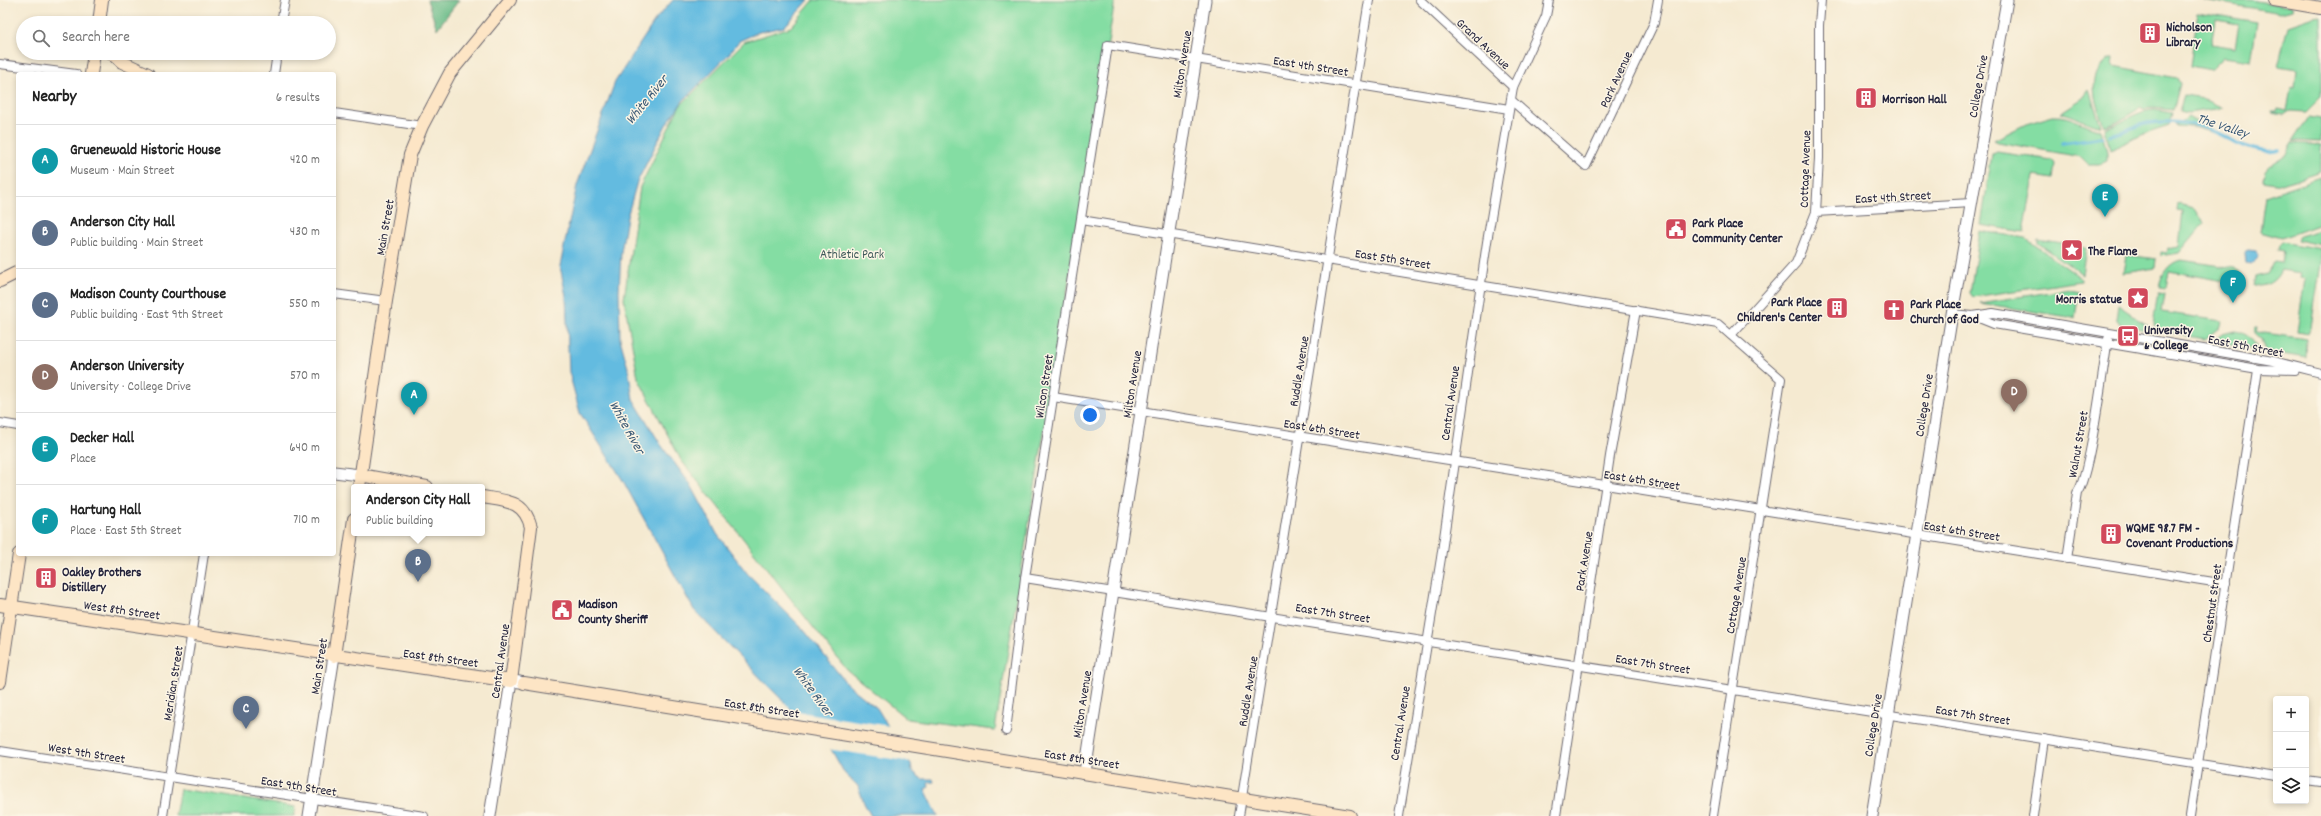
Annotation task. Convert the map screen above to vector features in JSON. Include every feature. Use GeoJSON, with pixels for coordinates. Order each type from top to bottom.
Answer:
{"type":"FeatureCollection","features":[{"type":"Feature","properties":{"kind":"main road"},"geometry":{"type":"LineString","coordinates":[[100,16],[102,0]]}},
{"type":"Feature","properties":{"kind":"main road","name":"Main Street"},"geometry":{"type":"LineString","coordinates":[[360,481],[386,301],[410,155],[422,126],[450,73],[510,0]]}},
{"type":"Feature","properties":{"kind":"main road"},"geometry":{"type":"LineString","coordinates":[[2274,0],[2321,8]]}},
{"type":"Feature","properties":{"kind":"main road"},"geometry":{"type":"LineString","coordinates":[[91,72],[93,60]]}},
{"type":"Feature","properties":{"kind":"main road"},"geometry":{"type":"LineString","coordinates":[[120,60],[144,72]]}},
{"type":"Feature","properties":{"kind":"main road"},"geometry":{"type":"LineString","coordinates":[[2,280],[16,273]]}},
{"type":"Feature","properties":{"kind":"main road"},"geometry":{"type":"LineString","coordinates":[[2,280],[16,280]]}},
{"type":"Feature","properties":{"kind":"main road"},"geometry":{"type":"LineString","coordinates":[[360,481],[394,484]]}},
{"type":"Feature","properties":{"kind":"main road","name":"Central Avenue"},"geometry":{"type":"LineString","coordinates":[[485,497],[509,501],[525,512],[531,527],[511,681]]}},
{"type":"Feature","properties":{"kind":"main road","name":"Main Street"},"geometry":{"type":"LineString","coordinates":[[334,656],[352,536]]}},
{"type":"Feature","properties":{"kind":"main road"},"geometry":{"type":"LineString","coordinates":[[0,682],[6,606],[18,556]]}},
{"type":"Feature","properties":{"kind":"main road","name":"West 8th Street"},"geometry":{"type":"LineString","coordinates":[[6,606],[192,633]]}},
{"type":"Feature","properties":{"kind":"main road","name":"East 8th Street"},"geometry":{"type":"LineString","coordinates":[[192,633],[334,656],[511,681]]}},
{"type":"Feature","properties":{"kind":"main road","name":"East 8th Street"},"geometry":{"type":"LineString","coordinates":[[524,683],[1085,772],[1350,816]]}},
{"type":"Feature","properties":{"kind":"street"},"geometry":{"type":"LineString","coordinates":[[282,16],[285,0]]}},
{"type":"Feature","properties":{"kind":"street","name":"Milton Avenue"},"geometry":{"type":"LineString","coordinates":[[1085,772],[1205,0]]}},
{"type":"Feature","properties":{"kind":"street","name":"Ruddle Avenue"},"geometry":{"type":"LineString","coordinates":[[1239,816],[1368,0]]}},
{"type":"Feature","properties":{"kind":"street","name":"Grand Avenue"},"geometry":{"type":"LineString","coordinates":[[1420,0],[1513,86]]}},
{"type":"Feature","properties":{"kind":"street","name":"Central Avenue"},"geometry":{"type":"LineString","coordinates":[[1399,816],[1455,461],[1480,285],[1513,86],[1546,16],[1549,0]]}},
{"type":"Feature","properties":{"kind":"street","name":"Park Avenue"},"geometry":{"type":"LineString","coordinates":[[1511,100],[1586,166],[1654,23],[1658,0]]}},
{"type":"Feature","properties":{"kind":"street","name":"Cottage Avenue"},"geometry":{"type":"LineString","coordinates":[[1731,335],[1796,263],[1816,212],[1819,158],[1817,78],[1821,0]]}},
{"type":"Feature","properties":{"kind":"street","name":"College Drive"},"geometry":{"type":"LineString","coordinates":[[1872,816],[1952,314],[2006,0]]}},
{"type":"Feature","properties":{"kind":"street","name":"East 4th Street"},"geometry":{"type":"LineString","coordinates":[[1108,45],[1509,109]]}},
{"type":"Feature","properties":{"kind":"street","name":"Wilcon Street"},"geometry":{"type":"LineString","coordinates":[[1006,731],[1025,578],[1108,45]]}},
{"type":"Feature","properties":{"kind":"street"},"geometry":{"type":"LineString","coordinates":[[274,72],[276,60]]}},
{"type":"Feature","properties":{"kind":"street"},"geometry":{"type":"LineString","coordinates":[[0,64],[61,72]]}},
{"type":"Feature","properties":{"kind":"street"},"geometry":{"type":"LineString","coordinates":[[336,113],[422,126]]}},
{"type":"Feature","properties":{"kind":"street","name":"East 4th Street"},"geometry":{"type":"LineString","coordinates":[[1816,212],[1971,203]]}},
{"type":"Feature","properties":{"kind":"street","name":"East 5th Street"},"geometry":{"type":"LineString","coordinates":[[1081,220],[1718,324],[1781,379]]}},
{"type":"Feature","properties":{"kind":"street"},"geometry":{"type":"LineString","coordinates":[[336,294],[386,301]]}},
{"type":"Feature","properties":{"kind":"street","name":"Park Avenue"},"geometry":{"type":"LineString","coordinates":[[1556,816],[1606,485],[1636,310]]}},
{"type":"Feature","properties":{"kind":"street","name":"East 5th Street"},"geometry":{"type":"LineString","coordinates":[[1952,314],[1973,316],[1993,313],[2273,361],[2321,373]]}},
{"type":"Feature","properties":{"kind":"street"},"geometry":{"type":"LineString","coordinates":[[1973,316],[1994,324],[2258,368],[2312,371]]}},
{"type":"Feature","properties":{"kind":"street","name":"Walnut Street"},"geometry":{"type":"LineString","coordinates":[[2067,559],[2077,493],[2082,487],[2109,332]]}},
{"type":"Feature","properties":{"kind":"street","name":"Chestnut Street"},"geometry":{"type":"LineString","coordinates":[[2190,816],[2258,370]]}},
{"type":"Feature","properties":{"kind":"street","name":"Cottage Avenue"},"geometry":{"type":"LineString","coordinates":[[1713,816],[1781,379]]}},
{"type":"Feature","properties":{"kind":"street","name":"East 6th Street"},"geometry":{"type":"LineString","coordinates":[[1054,398],[2226,584]]}},
{"type":"Feature","properties":{"kind":"street"},"geometry":{"type":"LineString","coordinates":[[0,423],[16,426]]}},
{"type":"Feature","properties":{"kind":"street"},"geometry":{"type":"LineString","coordinates":[[336,473],[360,481]]}},
{"type":"Feature","properties":{"kind":"street","name":"Meridian Street"},"geometry":{"type":"LineString","coordinates":[[163,816],[204,556]]}},
{"type":"Feature","properties":{"kind":"street","name":"East 7th Street"},"geometry":{"type":"LineString","coordinates":[[1025,578],[2273,776]]}},
{"type":"Feature","properties":{"kind":"street","name":"Main Street"},"geometry":{"type":"LineString","coordinates":[[309,816],[334,656]]}},
{"type":"Feature","properties":{"kind":"street","name":"Central Avenue"},"geometry":{"type":"LineString","coordinates":[[490,816],[511,681]]}},
{"type":"Feature","properties":{"kind":"street","name":"East 8th Street"},"geometry":{"type":"LineString","coordinates":[[511,681],[524,683]]}},
{"type":"Feature","properties":{"kind":"street"},"geometry":{"type":"LineString","coordinates":[[2033,816],[2044,739]]}},
{"type":"Feature","properties":{"kind":"street","name":"West 9th Street"},"geometry":{"type":"LineString","coordinates":[[0,751],[170,777]]}},
{"type":"Feature","properties":{"kind":"street","name":"East 9th Street"},"geometry":{"type":"LineString","coordinates":[[170,777],[424,816]]}},
{"type":"Feature","properties":{"kind":"street"},"geometry":{"type":"LineString","coordinates":[[2309,781],[2321,783]]}},
{"type":"Feature","properties":{"kind":"green space"},"geometry":{"type":"Polygon","coordinates":[[[427,0],[459,0],[437,29],[427,0]]]}},
{"type":"Feature","properties":{"kind":"green space","name":"Athletic Park"},"geometry":{"type":"Polygon","coordinates":[[[814,0],[1115,0],[995,730],[907,719],[847,670],[681,460],[638,378],[624,299],[640,187],[679,107],[744,42],[791,27],[814,0]]]}},
{"type":"Feature","properties":{"kind":"green space"},"geometry":{"type":"Polygon","coordinates":[[[2203,0],[2250,0],[2293,7],[2292,10],[2281,13],[2203,0]]]}},
{"type":"Feature","properties":{"kind":"green space"},"geometry":{"type":"Polygon","coordinates":[[[2198,12],[2257,22],[2251,61],[2224,57],[2211,70],[2190,66],[2198,12]],[[2215,20],[2211,44],[2235,48],[2239,24],[2215,20]]]}},
{"type":"Feature","properties":{"kind":"green space"},"geometry":{"type":"Polygon","coordinates":[[[2321,16],[2321,97],[2306,112],[2290,111],[2284,115],[2272,113],[2277,112],[2278,109],[2287,111],[2291,88],[2295,87],[2297,69],[2278,66],[2288,26],[2321,16]]]}},
{"type":"Feature","properties":{"kind":"green space"},"geometry":{"type":"Polygon","coordinates":[[[2110,58],[2114,58],[2113,66],[2177,78],[2180,84],[2173,110],[2153,108],[2144,109],[2140,107],[2113,124],[2104,126],[2095,99],[2094,90],[2097,73],[2102,65],[2110,58]]]}},
{"type":"Feature","properties":{"kind":"green space"},"geometry":{"type":"Polygon","coordinates":[[[2089,90],[2101,126],[2090,124],[2071,115],[2060,113],[2083,98],[2089,90]]]}},
{"type":"Feature","properties":{"kind":"green space"},"geometry":{"type":"Polygon","coordinates":[[[2184,96],[2204,99],[2223,108],[2187,113],[2179,111],[2184,96]]]}},
{"type":"Feature","properties":{"kind":"green space"},"geometry":{"type":"Polygon","coordinates":[[[2155,110],[2172,113],[2169,125],[2148,132],[2110,150],[2105,128],[2142,112],[2155,110]]]}},
{"type":"Feature","properties":{"kind":"green space"},"geometry":{"type":"Polygon","coordinates":[[[2053,116],[2066,117],[2101,129],[2107,152],[2107,161],[2100,164],[2088,164],[2081,157],[1994,140],[2026,124],[2053,116]]]}},
{"type":"Feature","properties":{"kind":"green space"},"geometry":{"type":"Polygon","coordinates":[[[2188,116],[2218,134],[2193,127],[2175,126],[2188,116]]]}},
{"type":"Feature","properties":{"kind":"green space"},"geometry":{"type":"Polygon","coordinates":[[[2309,117],[2321,119],[2321,142],[2293,141],[2309,117]]]}},
{"type":"Feature","properties":{"kind":"green space"},"geometry":{"type":"Polygon","coordinates":[[[2292,143],[2321,145],[2321,171],[2282,184],[2263,181],[2265,171],[2286,155],[2292,143]]]}},
{"type":"Feature","properties":{"kind":"green space"},"geometry":{"type":"Polygon","coordinates":[[[1996,152],[2052,160],[2055,164],[2053,179],[2034,176],[2024,232],[1981,225],[1992,154],[1996,152]]]}},
{"type":"Feature","properties":{"kind":"green space"},"geometry":{"type":"Polygon","coordinates":[[[2321,177],[2321,224],[2282,238],[2260,232],[2265,196],[2321,177]]]}},
{"type":"Feature","properties":{"kind":"green space"},"geometry":{"type":"Polygon","coordinates":[[[2178,204],[2194,208],[2204,223],[2179,253],[2161,256],[2161,252],[2167,253],[2168,248],[2179,246],[2183,212],[2177,211],[2178,204]]]}},
{"type":"Feature","properties":{"kind":"green space"},"geometry":{"type":"Polygon","coordinates":[[[2321,230],[2321,245],[2298,240],[2300,236],[2321,230]]]}},
{"type":"Feature","properties":{"kind":"green space"},"geometry":{"type":"Polygon","coordinates":[[[1980,231],[2025,238],[2081,278],[2081,281],[1973,297],[1970,293],[1980,231]]]}},
{"type":"Feature","properties":{"kind":"green space"},"geometry":{"type":"Polygon","coordinates":[[[2038,240],[2086,248],[2082,274],[2038,243],[2038,240]]]}},
{"type":"Feature","properties":{"kind":"green space"},"geometry":{"type":"Polygon","coordinates":[[[2281,242],[2321,249],[2321,263],[2311,327],[2308,334],[2297,332],[2305,279],[2300,278],[2301,273],[2281,270],[2274,280],[2267,284],[2254,286],[2256,277],[2267,274],[2275,262],[2281,263],[2283,252],[2277,251],[2278,245],[2281,242]]]}},
{"type":"Feature","properties":{"kind":"green space"},"geometry":{"type":"Polygon","coordinates":[[[2127,255],[2156,259],[2155,268],[2124,273],[2127,255]]]}},
{"type":"Feature","properties":{"kind":"green space"},"geometry":{"type":"Polygon","coordinates":[[[2181,260],[2235,268],[2241,275],[2240,284],[2169,271],[2166,288],[2159,287],[2161,278],[2166,270],[2172,264],[2181,260]]]}},
{"type":"Feature","properties":{"kind":"green space"},"geometry":{"type":"Polygon","coordinates":[[[2070,289],[2079,291],[2075,318],[1980,303],[2070,289]]]}},
{"type":"Feature","properties":{"kind":"green space"},"geometry":{"type":"Polygon","coordinates":[[[2158,292],[2165,293],[2162,312],[2221,321],[2220,327],[2205,339],[2163,332],[2153,325],[2158,292]]]}},
{"type":"Feature","properties":{"kind":"green space"},"geometry":{"type":"Polygon","coordinates":[[[2118,305],[2147,325],[2147,330],[2123,326],[2116,320],[2118,305]]]}},
{"type":"Feature","properties":{"kind":"green space"},"geometry":{"type":"Polygon","coordinates":[[[2255,327],[2258,327],[2257,332],[2307,339],[2306,358],[2265,351],[2261,339],[2255,333],[2255,327]]]}},
{"type":"Feature","properties":{"kind":"green space"},"geometry":{"type":"Polygon","coordinates":[[[2236,331],[2249,337],[2257,349],[2214,341],[2222,334],[2236,331]]]}},
{"type":"Feature","properties":{"kind":"green space"},"geometry":{"type":"Polygon","coordinates":[[[180,789],[296,807],[294,816],[175,816],[180,789]]]}},
{"type":"Feature","properties":{"kind":"water","name":"White River"},"geometry":{"type":"Polygon","coordinates":[[[673,0],[809,0],[784,27],[759,32],[739,41],[728,55],[683,101],[666,125],[637,182],[627,217],[621,252],[619,291],[620,339],[628,368],[633,399],[661,445],[691,485],[717,534],[747,573],[804,630],[847,684],[877,708],[911,764],[912,771],[922,779],[933,779],[934,782],[928,783],[929,787],[925,789],[938,816],[871,816],[864,803],[858,786],[845,774],[832,751],[694,610],[622,479],[580,413],[569,372],[566,296],[560,266],[577,185],[615,82],[656,19],[673,0]]]}},
{"type":"Feature","properties":{"kind":"water"},"geometry":{"type":"Polygon","coordinates":[[[2248,250],[2256,251],[2259,255],[2258,258],[2250,265],[2245,263],[2244,252],[2248,250]]]}},
{"type":"Feature","properties":{"kind":"pier"},"geometry":{"type":"Polygon","coordinates":[[[787,710],[890,726],[912,762],[827,749],[787,710]]]}},
{"type":"Feature","properties":{"kind":"waterway","name":"The Valley"},"geometry":{"type":"LineString","coordinates":[[2111,135],[2149,123],[2181,123],[2209,129],[2239,144],[2259,151],[2270,152],[2280,150]]}},
{"type":"Feature","properties":{"kind":"waterway","name":"The Valley"},"geometry":{"type":"LineString","coordinates":[[2062,143],[2103,137]]}},
{"type":"Feature","properties":{"kind":"place","name":"Nicholson Library"},"geometry":{"type":"Point","coordinates":[2150,33]}},
{"type":"Feature","properties":{"kind":"place","name":"Morrison Hall"},"geometry":{"type":"Point","coordinates":[1866,98]}},
{"type":"Feature","properties":{"kind":"place","name":"Decker Hall"},"geometry":{"type":"Point","coordinates":[2105,217]}},
{"type":"Feature","properties":{"kind":"place","name":"Park Place Community Center"},"geometry":{"type":"Point","coordinates":[1676,229]}},
{"type":"Feature","properties":{"kind":"place","name":"The Flame"},"geometry":{"type":"Point","coordinates":[2072,250]}},
{"type":"Feature","properties":{"kind":"place","name":"Morris statue"},"geometry":{"type":"Point","coordinates":[2138,298]}},
{"type":"Feature","properties":{"kind":"place","name":"Hartung Hall"},"geometry":{"type":"Point","coordinates":[2233,303]}},
{"type":"Feature","properties":{"kind":"place","name":"Park Place Children's Center"},"geometry":{"type":"Point","coordinates":[1837,308]}},
{"type":"Feature","properties":{"kind":"place","name":"Park Place Church of God"},"geometry":{"type":"Point","coordinates":[1894,310]}},
{"type":"Feature","properties":{"kind":"place","name":"University & College"},"geometry":{"type":"Point","coordinates":[2128,336]}},
{"type":"Feature","properties":{"kind":"place","name":"Anderson University"},"geometry":{"type":"Point","coordinates":[2014,412]}},
{"type":"Feature","properties":{"kind":"place","name":"Gruenewald Historic House"},"geometry":{"type":"Point","coordinates":[414,415]}},
{"type":"Feature","properties":{"kind":"place","name":"WQME 98.7 FM - Covenant Productions"},"geometry":{"type":"Point","coordinates":[2111,534]}},
{"type":"Feature","properties":{"kind":"place","name":"Oakley Brothers Distillery"},"geometry":{"type":"Point","coordinates":[46,578]}},
{"type":"Feature","properties":{"kind":"place","name":"Anderson City Hall"},"geometry":{"type":"Point","coordinates":[418,582]}},
{"type":"Feature","properties":{"kind":"place","name":"Madison County Sheriff"},"geometry":{"type":"Point","coordinates":[562,610]}},
{"type":"Feature","properties":{"kind":"place","name":"Madison County Courthouse"},"geometry":{"type":"Point","coordinates":[246,729]}}]}
